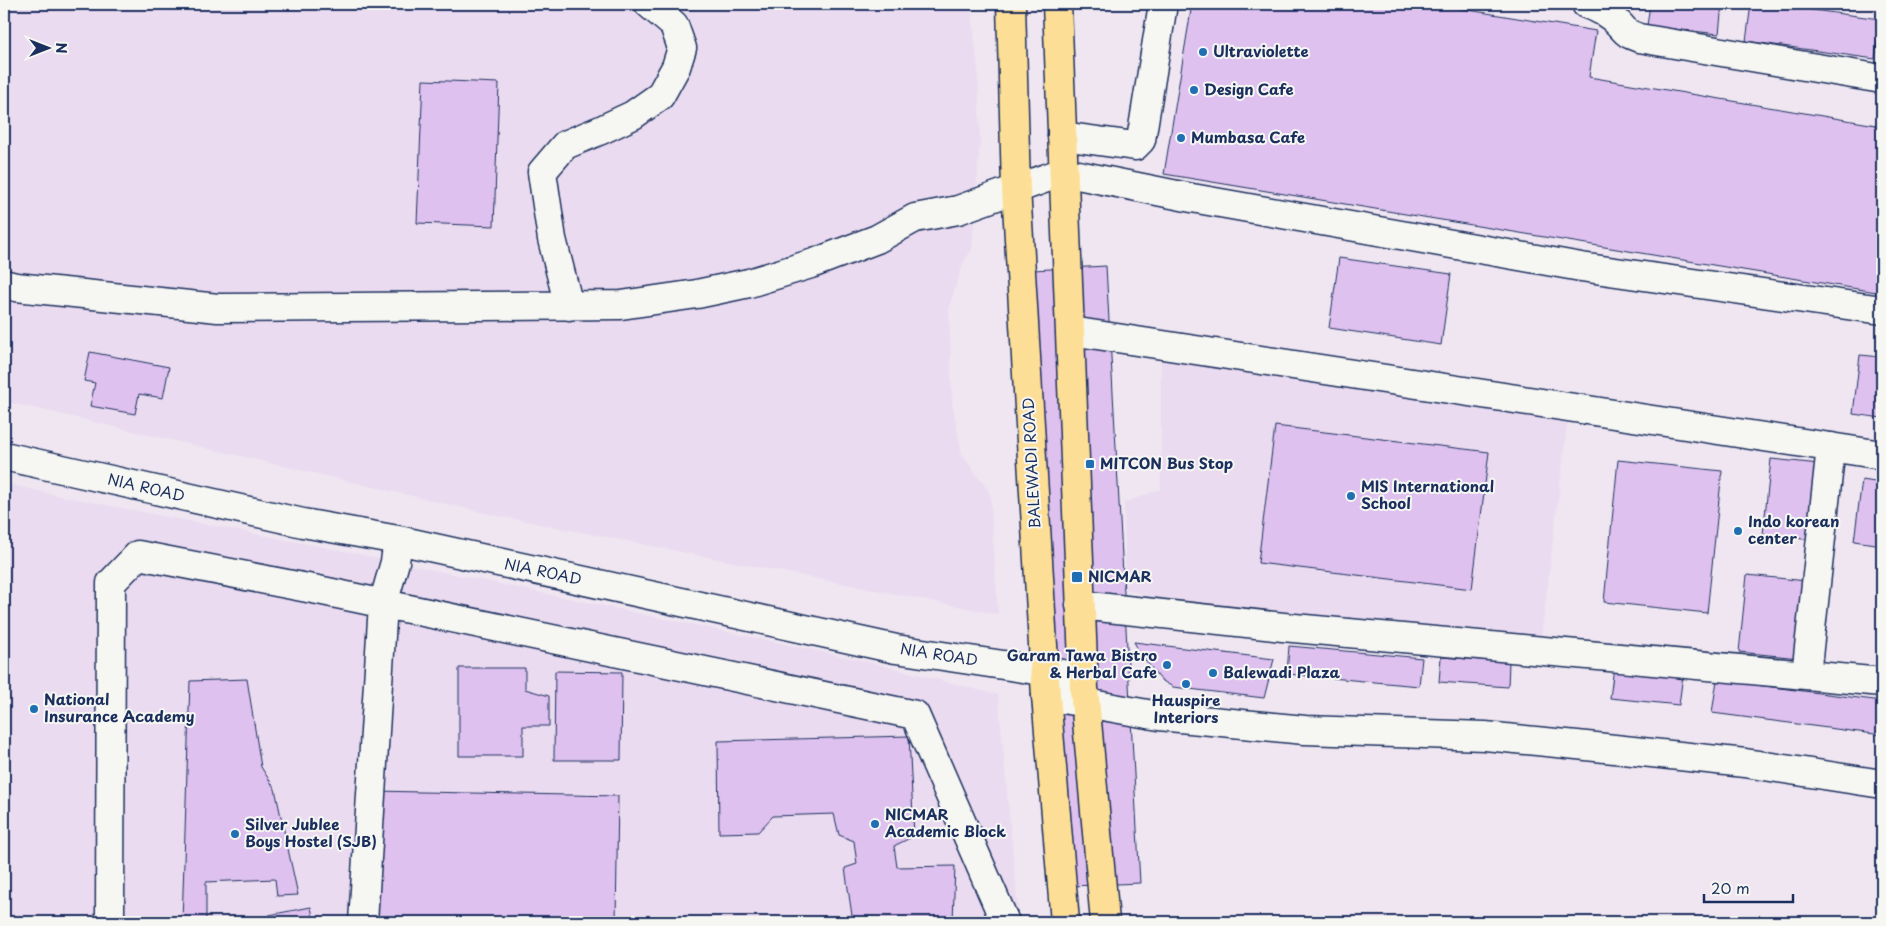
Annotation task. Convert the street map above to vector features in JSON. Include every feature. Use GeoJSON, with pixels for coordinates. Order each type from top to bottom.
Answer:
{"type":"FeatureCollection","features":[{"type":"Feature","properties":{"kind":"main road","name":"BALEWADI ROAD"},"geometry":{"type":"LineString","coordinates":[[1011,4],[1016,188],[1045,684],[1065,922]]}},
{"type":"Feature","properties":{"kind":"main road"},"geometry":{"type":"LineString","coordinates":[[1057,4],[1084,690],[1105,922]]}},
{"type":"Feature","properties":{"kind":"street"},"geometry":{"type":"LineString","coordinates":[[569,306],[552,239],[542,172],[565,145],[633,115],[660,96],[676,67],[682,48],[674,25],[649,4]]}},
{"type":"Feature","properties":{"kind":"street"},"geometry":{"type":"LineString","coordinates":[[1062,136],[1135,146],[1141,140],[1163,4]]}},
{"type":"Feature","properties":{"kind":"street"},"geometry":{"type":"LineString","coordinates":[[1586,4],[1602,10],[1618,23],[1625,34],[1639,38],[1882,79]]}},
{"type":"Feature","properties":{"kind":"street"},"geometry":{"type":"LineString","coordinates":[[4,284],[82,295],[218,308],[621,305],[697,294],[749,283],[814,263],[877,239],[915,218],[958,210],[1063,172],[1192,198],[1582,267],[1882,310]]}},
{"type":"Feature","properties":{"kind":"street"},"geometry":{"type":"LineString","coordinates":[[1071,331],[1882,455]]}},
{"type":"Feature","properties":{"kind":"street"},"geometry":{"type":"LineString","coordinates":[[1806,675],[1831,447]]}},
{"type":"Feature","properties":{"kind":"street","name":"NIA ROAD"},"geometry":{"type":"LineString","coordinates":[[4,456],[303,523],[398,540],[896,648],[1045,684],[1084,690],[1159,716],[1305,730],[1485,736],[1745,763],[1882,784]]}},
{"type":"Feature","properties":{"kind":"street"},"geometry":{"type":"LineString","coordinates":[[363,922],[383,604],[395,562],[398,540]]}},
{"type":"Feature","properties":{"kind":"street"},"geometry":{"type":"LineString","coordinates":[[110,922],[112,583],[138,554],[915,715],[1005,922]]}},
{"type":"Feature","properties":{"kind":"street"},"geometry":{"type":"LineString","coordinates":[[1080,605],[1283,627],[1882,682]]}},
{"type":"Feature","properties":{"kind":"shaded area"},"geometry":{"type":"Polygon","coordinates":[[[4,4],[971,4],[978,73],[980,141],[972,249],[963,263],[949,307],[952,403],[962,455],[990,493],[998,614],[494,515],[4,401],[4,4]]]}},
{"type":"Feature","properties":{"kind":"shaded area","name":"MIS International School"},"geometry":{"type":"Polygon","coordinates":[[[1161,359],[1568,418],[1541,638],[1169,602],[1126,589],[1124,503],[1161,489],[1161,359]]]}},
{"type":"Feature","properties":{"kind":"shaded area"},"geometry":{"type":"Polygon","coordinates":[[[4,483],[60,496],[348,552],[865,661],[998,695],[1019,922],[4,922],[4,483]]]}},
{"type":"Feature","properties":{"kind":"building"},"geometry":{"type":"Polygon","coordinates":[[[1192,4],[1432,4],[1596,31],[1589,77],[1882,126],[1882,293],[1164,174],[1192,4]]]}},
{"type":"Feature","properties":{"kind":"building"},"geometry":{"type":"Polygon","coordinates":[[[1650,4],[1722,4],[1719,34],[1647,26],[1650,4]]]}},
{"type":"Feature","properties":{"kind":"building"},"geometry":{"type":"Polygon","coordinates":[[[1751,4],[1768,4],[1880,19],[1875,59],[1746,41],[1751,4]]]}},
{"type":"Feature","properties":{"kind":"building"},"geometry":{"type":"Polygon","coordinates":[[[423,80],[499,83],[494,226],[417,223],[423,80]]]}},
{"type":"Feature","properties":{"kind":"building"},"geometry":{"type":"Polygon","coordinates":[[[1339,258],[1451,274],[1441,345],[1329,328],[1339,258]]]}},
{"type":"Feature","properties":{"kind":"building","name":"NICMAR"},"geometry":{"type":"Polygon","coordinates":[[[1106,266],[1140,883],[1048,887],[1014,271],[1106,266]]]}},
{"type":"Feature","properties":{"kind":"building"},"geometry":{"type":"Polygon","coordinates":[[[90,352],[169,367],[163,398],[139,394],[135,414],[90,406],[95,383],[84,381],[90,352]]]}},
{"type":"Feature","properties":{"kind":"building"},"geometry":{"type":"Polygon","coordinates":[[[1860,355],[1882,357],[1882,418],[1853,414],[1860,355]]]}},
{"type":"Feature","properties":{"kind":"building"},"geometry":{"type":"Polygon","coordinates":[[[4,363],[7,366],[4,384],[4,363]]]}},
{"type":"Feature","properties":{"kind":"building"},"geometry":{"type":"Polygon","coordinates":[[[1275,426],[1489,452],[1472,589],[1258,563],[1275,426]]]}},
{"type":"Feature","properties":{"kind":"building"},"geometry":{"type":"Polygon","coordinates":[[[1771,459],[1820,464],[1811,540],[1763,534],[1771,459]]]}},
{"type":"Feature","properties":{"kind":"building"},"geometry":{"type":"Polygon","coordinates":[[[1618,460],[1722,471],[1707,613],[1604,602],[1618,460]]]}},
{"type":"Feature","properties":{"kind":"building"},"geometry":{"type":"Polygon","coordinates":[[[1862,480],[1882,483],[1882,545],[1854,541],[1862,480]]]}},
{"type":"Feature","properties":{"kind":"building"},"geometry":{"type":"Polygon","coordinates":[[[1747,575],[1807,581],[1799,658],[1739,652],[1747,575]]]}},
{"type":"Feature","properties":{"kind":"building","name":"Balewadi Plaza"},"geometry":{"type":"Polygon","coordinates":[[[1134,642],[1274,659],[1264,698],[1173,687],[1161,680],[1142,656],[1134,642]]]}},
{"type":"Feature","properties":{"kind":"building"},"geometry":{"type":"Polygon","coordinates":[[[1289,646],[1422,658],[1419,686],[1287,674],[1289,646]]]}},
{"type":"Feature","properties":{"kind":"building"},"geometry":{"type":"Polygon","coordinates":[[[1441,657],[1509,662],[1508,687],[1439,682],[1441,657]]]}},
{"type":"Feature","properties":{"kind":"building"},"geometry":{"type":"Polygon","coordinates":[[[1614,667],[1683,675],[1679,705],[1610,698],[1614,667]]]}},
{"type":"Feature","properties":{"kind":"building"},"geometry":{"type":"Polygon","coordinates":[[[459,668],[525,668],[525,689],[549,696],[549,726],[523,726],[523,756],[459,756],[459,668]]]}},
{"type":"Feature","properties":{"kind":"building"},"geometry":{"type":"Polygon","coordinates":[[[555,671],[622,672],[621,760],[554,760],[555,671]]]}},
{"type":"Feature","properties":{"kind":"building","name":"Silver Jublee Boys Hostel (SJB)"},"geometry":{"type":"Polygon","coordinates":[[[247,679],[261,767],[275,789],[298,895],[277,896],[275,879],[206,882],[206,921],[213,922],[182,922],[190,681],[247,679]]]}},
{"type":"Feature","properties":{"kind":"building"},"geometry":{"type":"Polygon","coordinates":[[[1717,680],[1882,701],[1882,735],[1712,713],[1717,680]]]}},
{"type":"Feature","properties":{"kind":"building","name":"NICMAR Academic Block"},"geometry":{"type":"Polygon","coordinates":[[[909,736],[914,836],[894,846],[897,867],[955,866],[953,922],[853,922],[845,868],[857,864],[854,841],[839,835],[834,814],[773,816],[758,832],[719,833],[718,741],[909,736]]]}},
{"type":"Feature","properties":{"kind":"building"},"geometry":{"type":"Polygon","coordinates":[[[373,791],[618,796],[616,922],[370,922],[373,791]]]}},
{"type":"Feature","properties":{"kind":"building"},"geometry":{"type":"Polygon","coordinates":[[[311,907],[314,922],[271,922],[269,915],[311,907]]]}},
{"type":"Feature","properties":{"kind":"place","name":"Ultraviolette"},"geometry":{"type":"Point","coordinates":[1203,52]}},
{"type":"Feature","properties":{"kind":"place","name":"Design Cafe"},"geometry":{"type":"Point","coordinates":[1194,90]}},
{"type":"Feature","properties":{"kind":"place","name":"Mumbasa Cafe"},"geometry":{"type":"Point","coordinates":[1181,138]}},
{"type":"Feature","properties":{"kind":"place","name":"MITCON Bus Stop"},"geometry":{"type":"Point","coordinates":[1090,464]}},
{"type":"Feature","properties":{"kind":"place","name":"MIS International School"},"geometry":{"type":"Point","coordinates":[1351,496]}},
{"type":"Feature","properties":{"kind":"place","name":"Indo korean center"},"geometry":{"type":"Point","coordinates":[1738,531]}},
{"type":"Feature","properties":{"kind":"place","name":"NICMAR"},"geometry":{"type":"Point","coordinates":[1077,577]}},
{"type":"Feature","properties":{"kind":"place","name":"Garam Tawa Bistro & Herbal Cafe"},"geometry":{"type":"Point","coordinates":[1167,665]}},
{"type":"Feature","properties":{"kind":"place","name":"Balewadi Plaza"},"geometry":{"type":"Point","coordinates":[1213,673]}},
{"type":"Feature","properties":{"kind":"place","name":"Hauspire Interiors"},"geometry":{"type":"Point","coordinates":[1186,684]}},
{"type":"Feature","properties":{"kind":"place","name":"National Insurance Academy"},"geometry":{"type":"Point","coordinates":[34,709]}},
{"type":"Feature","properties":{"kind":"place","name":"NICMAR Academic Block"},"geometry":{"type":"Point","coordinates":[875,824]}},
{"type":"Feature","properties":{"kind":"place","name":"Silver Jublee Boys Hostel (SJB)"},"geometry":{"type":"Point","coordinates":[235,834]}}]}
